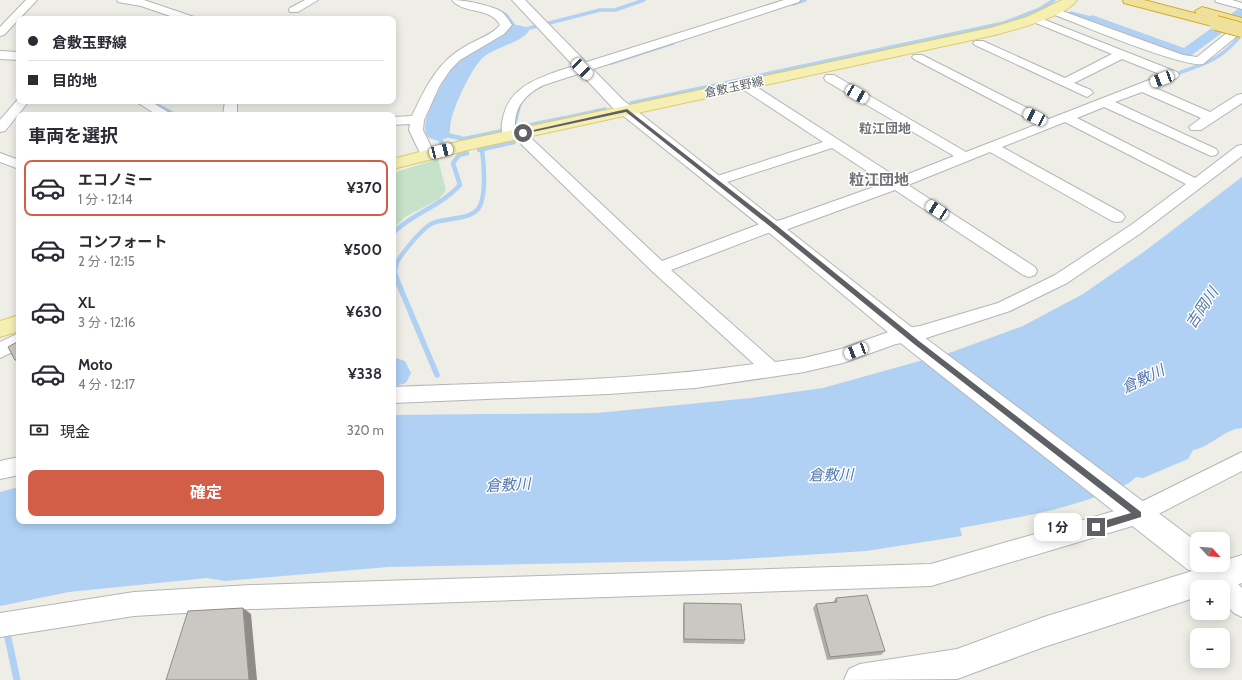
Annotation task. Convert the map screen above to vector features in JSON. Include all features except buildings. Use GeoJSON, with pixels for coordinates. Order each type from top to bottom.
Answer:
{"type":"FeatureCollection","features":[{"type":"Feature","properties":{"kind":"highway"},"geometry":{"type":"LineString","coordinates":[[1129,0],[1220,20],[1242,22]]}},
{"type":"Feature","properties":{"kind":"highway"},"geometry":{"type":"LineString","coordinates":[[1160,0],[1220,20],[1242,30]]}},
{"type":"Feature","properties":{"kind":"main road","name":"倉敷玉野線"},"geometry":{"type":"LineString","coordinates":[[396,163],[426,150],[512,131],[627,111],[990,32],[1035,19],[1054,11],[1071,0]]}},
{"type":"Feature","properties":{"kind":"main road"},"geometry":{"type":"LineString","coordinates":[[0,329],[16,324]]}},
{"type":"Feature","properties":{"kind":"street"},"geometry":{"type":"LineString","coordinates":[[0,33],[32,0]]}},
{"type":"Feature","properties":{"kind":"street"},"geometry":{"type":"LineString","coordinates":[[122,0],[143,3],[181,16]]}},
{"type":"Feature","properties":{"kind":"street"},"geometry":{"type":"LineString","coordinates":[[294,10],[313,0]]}},
{"type":"Feature","properties":{"kind":"street"},"geometry":{"type":"LineString","coordinates":[[426,150],[416,130],[417,120],[426,98],[439,76],[447,66],[473,46],[503,31],[506,25],[504,19],[497,13],[463,4],[457,0]]}},
{"type":"Feature","properties":{"kind":"street"},"geometry":{"type":"LineString","coordinates":[[518,0],[582,69],[627,111],[912,338],[1130,507],[1190,550]]}},
{"type":"Feature","properties":{"kind":"street"},"geometry":{"type":"LineString","coordinates":[[772,370],[659,268],[527,142],[512,131],[516,100],[527,89],[542,82],[795,0]]}},
{"type":"Feature","properties":{"kind":"street"},"geometry":{"type":"LineString","coordinates":[[1220,0],[1239,3]]}},
{"type":"Feature","properties":{"kind":"street"},"geometry":{"type":"LineString","coordinates":[[1054,11],[1181,58],[1194,61],[1199,61],[1242,26]]}},
{"type":"Feature","properties":{"kind":"street"},"geometry":{"type":"LineString","coordinates":[[0,18],[15,17]]}},
{"type":"Feature","properties":{"kind":"street"},"geometry":{"type":"LineString","coordinates":[[659,268],[765,228],[783,225],[897,184],[1173,75],[1035,19]]}},
{"type":"Feature","properties":{"kind":"street"},"geometry":{"type":"LineString","coordinates":[[979,43],[1087,93]]}},
{"type":"Feature","properties":{"kind":"street"},"geometry":{"type":"LineString","coordinates":[[1064,83],[1122,54]]}},
{"type":"Feature","properties":{"kind":"street"},"geometry":{"type":"LineString","coordinates":[[0,55],[16,56]]}},
{"type":"Feature","properties":{"kind":"street"},"geometry":{"type":"LineString","coordinates":[[918,57],[1048,124]]}},
{"type":"Feature","properties":{"kind":"street"},"geometry":{"type":"LineString","coordinates":[[830,78],[965,157]]}},
{"type":"Feature","properties":{"kind":"street"},"geometry":{"type":"LineString","coordinates":[[745,85],[1029,271]]}},
{"type":"Feature","properties":{"kind":"street"},"geometry":{"type":"LineString","coordinates":[[1141,87],[1210,117]]}},
{"type":"Feature","properties":{"kind":"street"},"geometry":{"type":"LineString","coordinates":[[1196,127],[1241,98]]}},
{"type":"Feature","properties":{"kind":"street"},"geometry":{"type":"LineString","coordinates":[[1104,102],[1211,152]]}},
{"type":"Feature","properties":{"kind":"street"},"geometry":{"type":"LineString","coordinates":[[0,128],[20,104]]}},
{"type":"Feature","properties":{"kind":"street"},"geometry":{"type":"LineString","coordinates":[[146,104],[161,112]]}},
{"type":"Feature","properties":{"kind":"street"},"geometry":{"type":"LineString","coordinates":[[1066,117],[1196,184]]}},
{"type":"Feature","properties":{"kind":"street"},"geometry":{"type":"LineString","coordinates":[[396,121],[417,120]]}},
{"type":"Feature","properties":{"kind":"street"},"geometry":{"type":"LineString","coordinates":[[396,129],[426,150]]}},
{"type":"Feature","properties":{"kind":"street"},"geometry":{"type":"LineString","coordinates":[[716,181],[834,143]]}},
{"type":"Feature","properties":{"kind":"street"},"geometry":{"type":"LineString","coordinates":[[991,147],[1117,217]]}},
{"type":"Feature","properties":{"kind":"street"},"geometry":{"type":"LineString","coordinates":[[396,395],[608,386],[695,380],[772,370],[843,356],[894,336],[912,338],[920,333],[1004,307],[1061,279],[1136,229],[1242,149]]}},
{"type":"Feature","properties":{"kind":"street"},"geometry":{"type":"LineString","coordinates":[[0,157],[16,164]]}},
{"type":"Feature","properties":{"kind":"street"},"geometry":{"type":"LineString","coordinates":[[0,351],[16,342]]}},
{"type":"Feature","properties":{"kind":"street"},"geometry":{"type":"LineString","coordinates":[[0,625],[134,604],[251,597],[931,575],[1130,507],[1242,461]]}},
{"type":"Feature","properties":{"kind":"street"},"geometry":{"type":"LineString","coordinates":[[0,470],[16,467]]}},
{"type":"Feature","properties":{"kind":"street"},"geometry":{"type":"LineString","coordinates":[[860,680],[956,664],[1204,572]]}},
{"type":"Feature","properties":{"kind":"street"},"geometry":{"type":"LineString","coordinates":[[1218,572],[1242,604]]}},
{"type":"Feature","properties":{"kind":"green space"},"geometry":{"type":"Polygon","coordinates":[[[438,159],[446,190],[439,199],[405,217],[396,226],[396,172],[438,159]]]}},
{"type":"Feature","properties":{"kind":"water"},"geometry":{"type":"Polygon","coordinates":[[[1242,6],[1242,18],[1189,57],[1087,19],[1092,15],[1184,48],[1242,6]]]}},
{"type":"Feature","properties":{"kind":"water"},"geometry":{"type":"Polygon","coordinates":[[[1242,177],[1242,428],[1229,431],[1206,445],[1193,450],[1188,459],[1143,478],[1136,477],[1120,488],[1084,501],[1032,514],[960,528],[962,536],[866,551],[727,560],[388,567],[225,581],[207,578],[69,592],[0,606],[0,492],[16,488],[16,524],[396,524],[396,415],[597,413],[751,398],[823,388],[952,352],[1023,326],[1083,294],[1145,251],[1242,177]]]}},
{"type":"Feature","properties":{"kind":"waterway"},"geometry":{"type":"LineString","coordinates":[[497,10],[506,15],[518,31],[600,10],[615,10],[644,0]]}},
{"type":"Feature","properties":{"kind":"waterway"},"geometry":{"type":"LineString","coordinates":[[793,4],[805,0]]}},
{"type":"Feature","properties":{"kind":"waterway"},"geometry":{"type":"LineString","coordinates":[[631,103],[1004,23],[1040,9],[1054,0]]}},
{"type":"Feature","properties":{"kind":"waterway"},"geometry":{"type":"LineString","coordinates":[[1071,13],[1094,19]]}},
{"type":"Feature","properties":{"kind":"waterway"},"geometry":{"type":"LineString","coordinates":[[438,133],[438,121],[454,84],[471,56],[495,41],[518,31]]}},
{"type":"Feature","properties":{"kind":"waterway"},"geometry":{"type":"LineString","coordinates":[[1179,73],[1217,58],[1242,34]]}},
{"type":"Feature","properties":{"kind":"waterway"},"geometry":{"type":"LineString","coordinates":[[611,63],[673,43]]}},
{"type":"Feature","properties":{"kind":"waterway"},"geometry":{"type":"LineString","coordinates":[[516,119],[520,103]]}},
{"type":"Feature","properties":{"kind":"waterway"},"geometry":{"type":"LineString","coordinates":[[156,104],[170,112]]}},
{"type":"Feature","properties":{"kind":"waterway"},"geometry":{"type":"LineString","coordinates":[[560,119],[605,109]]}},
{"type":"Feature","properties":{"kind":"waterway"},"geometry":{"type":"LineString","coordinates":[[513,128],[516,118]]}},
{"type":"Feature","properties":{"kind":"waterway"},"geometry":{"type":"LineString","coordinates":[[442,144],[438,133],[464,139],[565,118]]}},
{"type":"Feature","properties":{"kind":"waterway"},"geometry":{"type":"LineString","coordinates":[[428,121],[438,121]]}},
{"type":"Feature","properties":{"kind":"waterway"},"geometry":{"type":"LineString","coordinates":[[479,150],[514,142]]}},
{"type":"Feature","properties":{"kind":"waterway"},"geometry":{"type":"LineString","coordinates":[[396,264],[412,242],[433,223],[468,216],[477,210],[484,190],[482,150]]}},
{"type":"Feature","properties":{"kind":"waterway"},"geometry":{"type":"LineString","coordinates":[[396,230],[409,220],[444,199],[460,185],[453,163],[459,155],[467,153]]}},
{"type":"Feature","properties":{"kind":"waterway"},"geometry":{"type":"LineString","coordinates":[[396,277],[437,375]]}},
{"type":"Feature","properties":{"kind":"waterway"},"geometry":{"type":"LineString","coordinates":[[7,633],[17,680]]}},
{"type":"Feature","properties":{"kind":"district","name":"粒江団地"},"geometry":{"type":"Point","coordinates":[885,128]}},
{"type":"Feature","properties":{"kind":"district","name":"粒江団地"},"geometry":{"type":"Point","coordinates":[879,180]}},
{"type":"Feature","properties":{"kind":"route"},"geometry":{"type":"LineString","coordinates":[[523,133],[627,111],[901,328],[916,342],[1139,514],[1096,527]]}},
{"type":"Feature","properties":{"kind":"water label","name":"吉岡川"},"geometry":{"type":"Point","coordinates":[1202,308]}},
{"type":"Feature","properties":{"kind":"water label","name":"倉敷川"},"geometry":{"type":"Point","coordinates":[1143,379]}},
{"type":"Feature","properties":{"kind":"water label","name":"倉敷川"},"geometry":{"type":"Point","coordinates":[831,475]}},
{"type":"Feature","properties":{"kind":"water label","name":"倉敷川"},"geometry":{"type":"Point","coordinates":[508,485]}}]}
